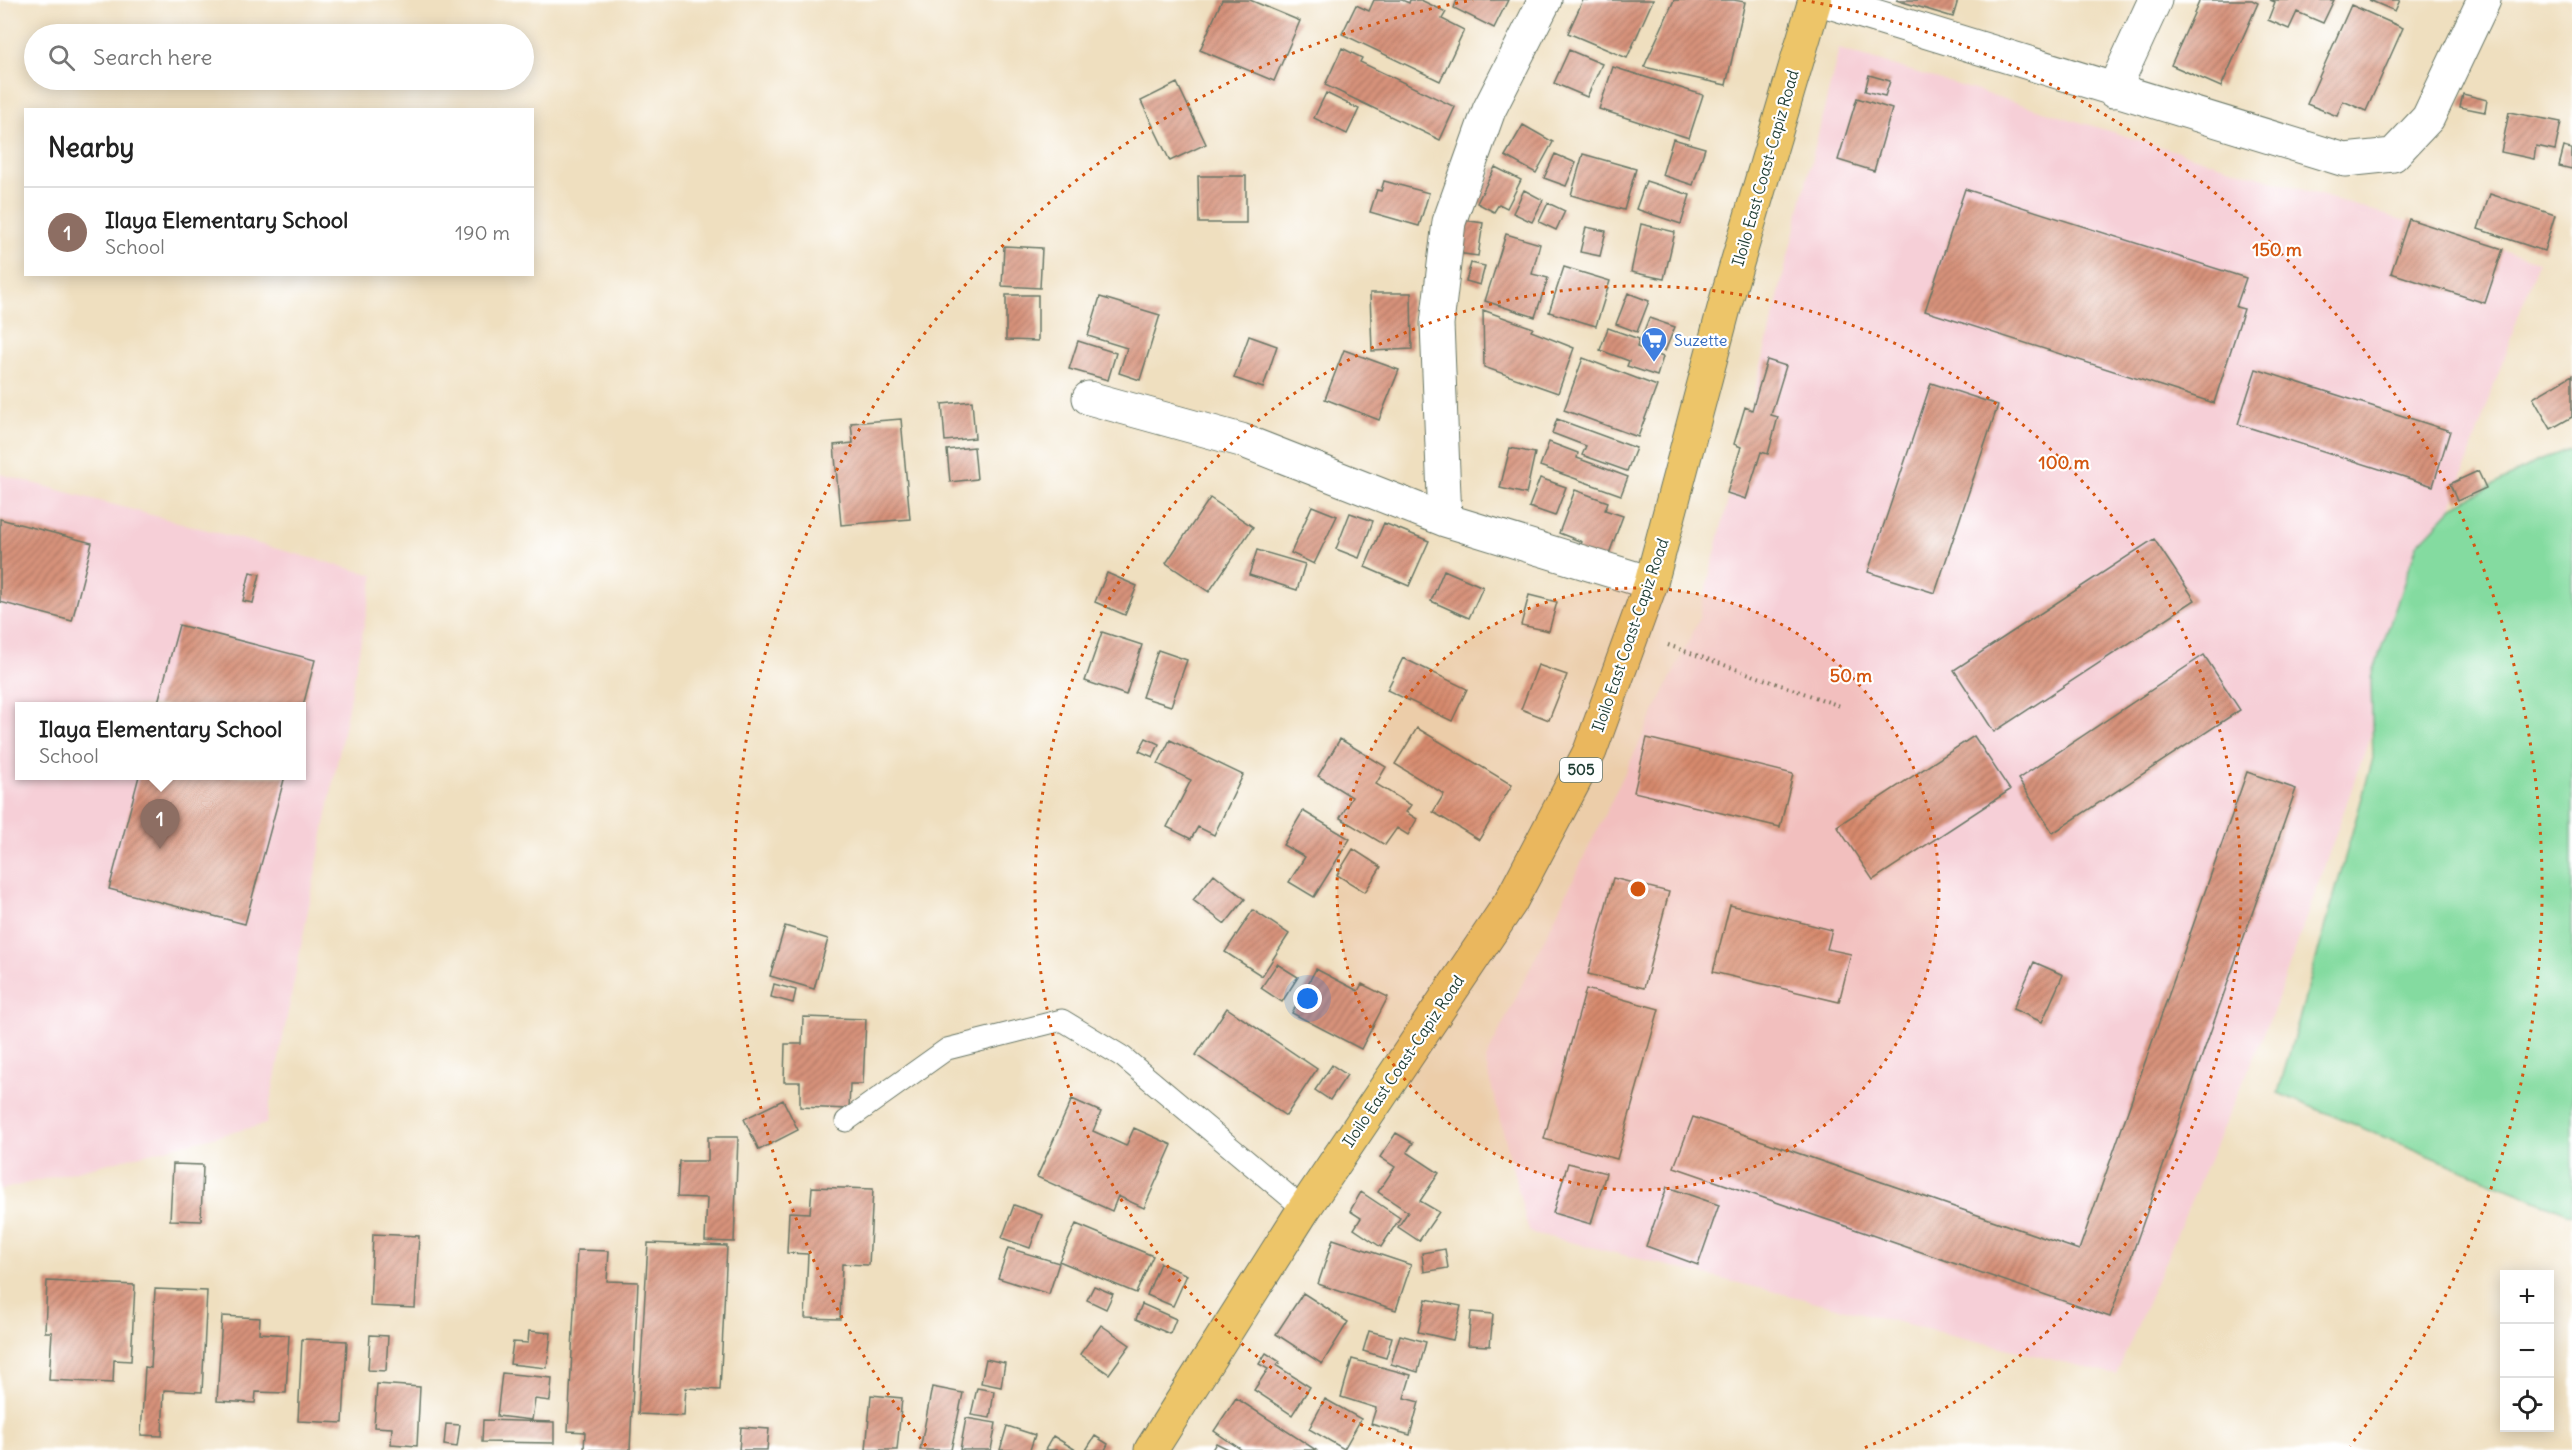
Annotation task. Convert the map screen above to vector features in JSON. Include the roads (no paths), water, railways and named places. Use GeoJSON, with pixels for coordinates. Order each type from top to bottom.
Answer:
{"type":"FeatureCollection","features":[{"type":"Feature","properties":{"kind":"main road","name":"Iloilo East Coast-Capiz Road"},"geometry":{"type":"LineString","coordinates":[[1151,1450],[1304,1209],[1510,903],[1590,751],[1651,583],[1727,297],[1815,0]]}},
{"type":"Feature","properties":{"kind":"street"},"geometry":{"type":"LineString","coordinates":[[1445,520],[1437,324],[1449,222],[1489,110],[1545,0]]}},
{"type":"Feature","properties":{"kind":"street"},"geometry":{"type":"LineString","coordinates":[[1823,0],[2113,91],[2345,160],[2393,155],[2428,118],[2484,0]]}},
{"type":"Feature","properties":{"kind":"street"},"geometry":{"type":"LineString","coordinates":[[2113,91],[2155,0]]}},
{"type":"Feature","properties":{"kind":"street"},"geometry":{"type":"LineString","coordinates":[[1089,398],[1241,440],[1445,520],[1651,583]]}},
{"type":"Feature","properties":{"kind":"lane"},"geometry":{"type":"LineString","coordinates":[[846,1121],[947,1049],[1062,1020],[1123,1057],[1304,1209]]}},
{"type":"Feature","properties":{"kind":"place","name":"Suzette"},"geometry":{"type":"Point","coordinates":[1654,363]}},
{"type":"Feature","properties":{"kind":"place","name":"Ilaya Elementary School"},"geometry":{"type":"Point","coordinates":[160,849]}}]}
